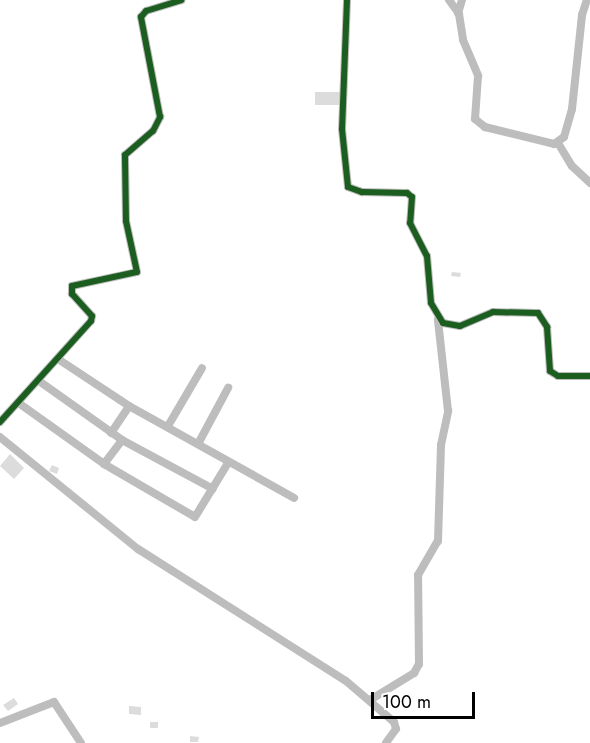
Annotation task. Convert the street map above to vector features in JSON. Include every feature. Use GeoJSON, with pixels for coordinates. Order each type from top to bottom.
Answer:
{"type":"FeatureCollection","features":[{"type":"Feature","properties":{"kind":"street"},"geometry":{"type":"LineString","coordinates":[[0,422],[20,404],[92,318],[72,294],[72,286],[137,272],[125,207],[124,155],[153,131],[160,117],[141,17],[146,11],[181,0]]}},
{"type":"Feature","properties":{"kind":"street"},"geometry":{"type":"LineString","coordinates":[[347,0],[342,116],[346,183],[362,192],[398,192],[412,197],[410,223],[427,256],[431,303],[438,319],[449,401],[441,445],[438,541],[418,576],[419,664],[414,673],[370,700]]}},
{"type":"Feature","properties":{"kind":"street"},"geometry":{"type":"LineString","coordinates":[[449,0],[458,13],[463,40],[478,76],[475,119],[517,136],[558,143],[572,166],[590,183]]}},
{"type":"Feature","properties":{"kind":"street"},"geometry":{"type":"LineString","coordinates":[[458,13],[462,0]]}},
{"type":"Feature","properties":{"kind":"street"},"geometry":{"type":"LineString","coordinates":[[558,143],[572,109],[582,15],[587,0]]}},
{"type":"Feature","properties":{"kind":"street"},"geometry":{"type":"LineString","coordinates":[[438,319],[460,326],[494,312],[538,313],[546,319],[553,374],[590,376]]}},
{"type":"Feature","properties":{"kind":"street"},"geometry":{"type":"LineString","coordinates":[[58,359],[129,405],[228,463],[294,498]]}},
{"type":"Feature","properties":{"kind":"street"},"geometry":{"type":"LineString","coordinates":[[168,426],[202,368]]}},
{"type":"Feature","properties":{"kind":"street"},"geometry":{"type":"LineString","coordinates":[[39,381],[122,440],[213,489]]}},
{"type":"Feature","properties":{"kind":"street"},"geometry":{"type":"LineString","coordinates":[[198,444],[228,388]]}},
{"type":"Feature","properties":{"kind":"street"},"geometry":{"type":"LineString","coordinates":[[20,404],[104,464],[195,517],[228,463]]}},
{"type":"Feature","properties":{"kind":"street"},"geometry":{"type":"LineString","coordinates":[[111,433],[129,405]]}},
{"type":"Feature","properties":{"kind":"street"},"geometry":{"type":"LineString","coordinates":[[0,437],[138,549],[304,651],[370,700],[396,725],[386,743]]}},
{"type":"Feature","properties":{"kind":"street"},"geometry":{"type":"LineString","coordinates":[[104,464],[122,440]]}},
{"type":"Feature","properties":{"kind":"street"},"geometry":{"type":"LineString","coordinates":[[0,723],[54,702],[81,743]]}},
{"type":"Feature","properties":{"kind":"building"},"geometry":{"type":"Polygon","coordinates":[[[315,92],[341,92],[341,105],[315,105],[315,92]]]}},
{"type":"Feature","properties":{"kind":"building"},"geometry":{"type":"Polygon","coordinates":[[[452,272],[461,273],[460,277],[451,276],[452,272]]]}},
{"type":"Feature","properties":{"kind":"building"},"geometry":{"type":"Polygon","coordinates":[[[10,454],[24,468],[14,479],[0,466],[10,454]]]}},
{"type":"Feature","properties":{"kind":"building"},"geometry":{"type":"Polygon","coordinates":[[[52,465],[59,468],[57,474],[49,471],[52,465]]]}},
{"type":"Feature","properties":{"kind":"building"},"geometry":{"type":"Polygon","coordinates":[[[14,698],[18,704],[8,711],[3,705],[14,698]]]}},
{"type":"Feature","properties":{"kind":"building"},"geometry":{"type":"Polygon","coordinates":[[[129,706],[141,707],[141,715],[129,714],[129,706]]]}},
{"type":"Feature","properties":{"kind":"building"},"geometry":{"type":"Polygon","coordinates":[[[150,722],[158,722],[158,728],[150,728],[150,722]]]}},
{"type":"Feature","properties":{"kind":"building"},"geometry":{"type":"Polygon","coordinates":[[[190,736],[199,737],[198,742],[190,742],[190,736]]]}},
{"type":"Feature","properties":{"kind":"cycle path"},"geometry":{"type":"LineString","coordinates":[[0,422],[91,321],[92,316],[72,294],[72,286],[137,272],[126,221],[125,155],[153,131],[160,117],[141,17],[146,11],[181,0]]}},
{"type":"Feature","properties":{"kind":"cycle path"},"geometry":{"type":"LineString","coordinates":[[347,0],[342,129],[348,187],[362,192],[407,193],[412,197],[410,223],[427,256],[431,303],[443,323],[460,326],[493,312],[538,313],[547,327],[550,371],[558,376],[590,376]]}}]}
